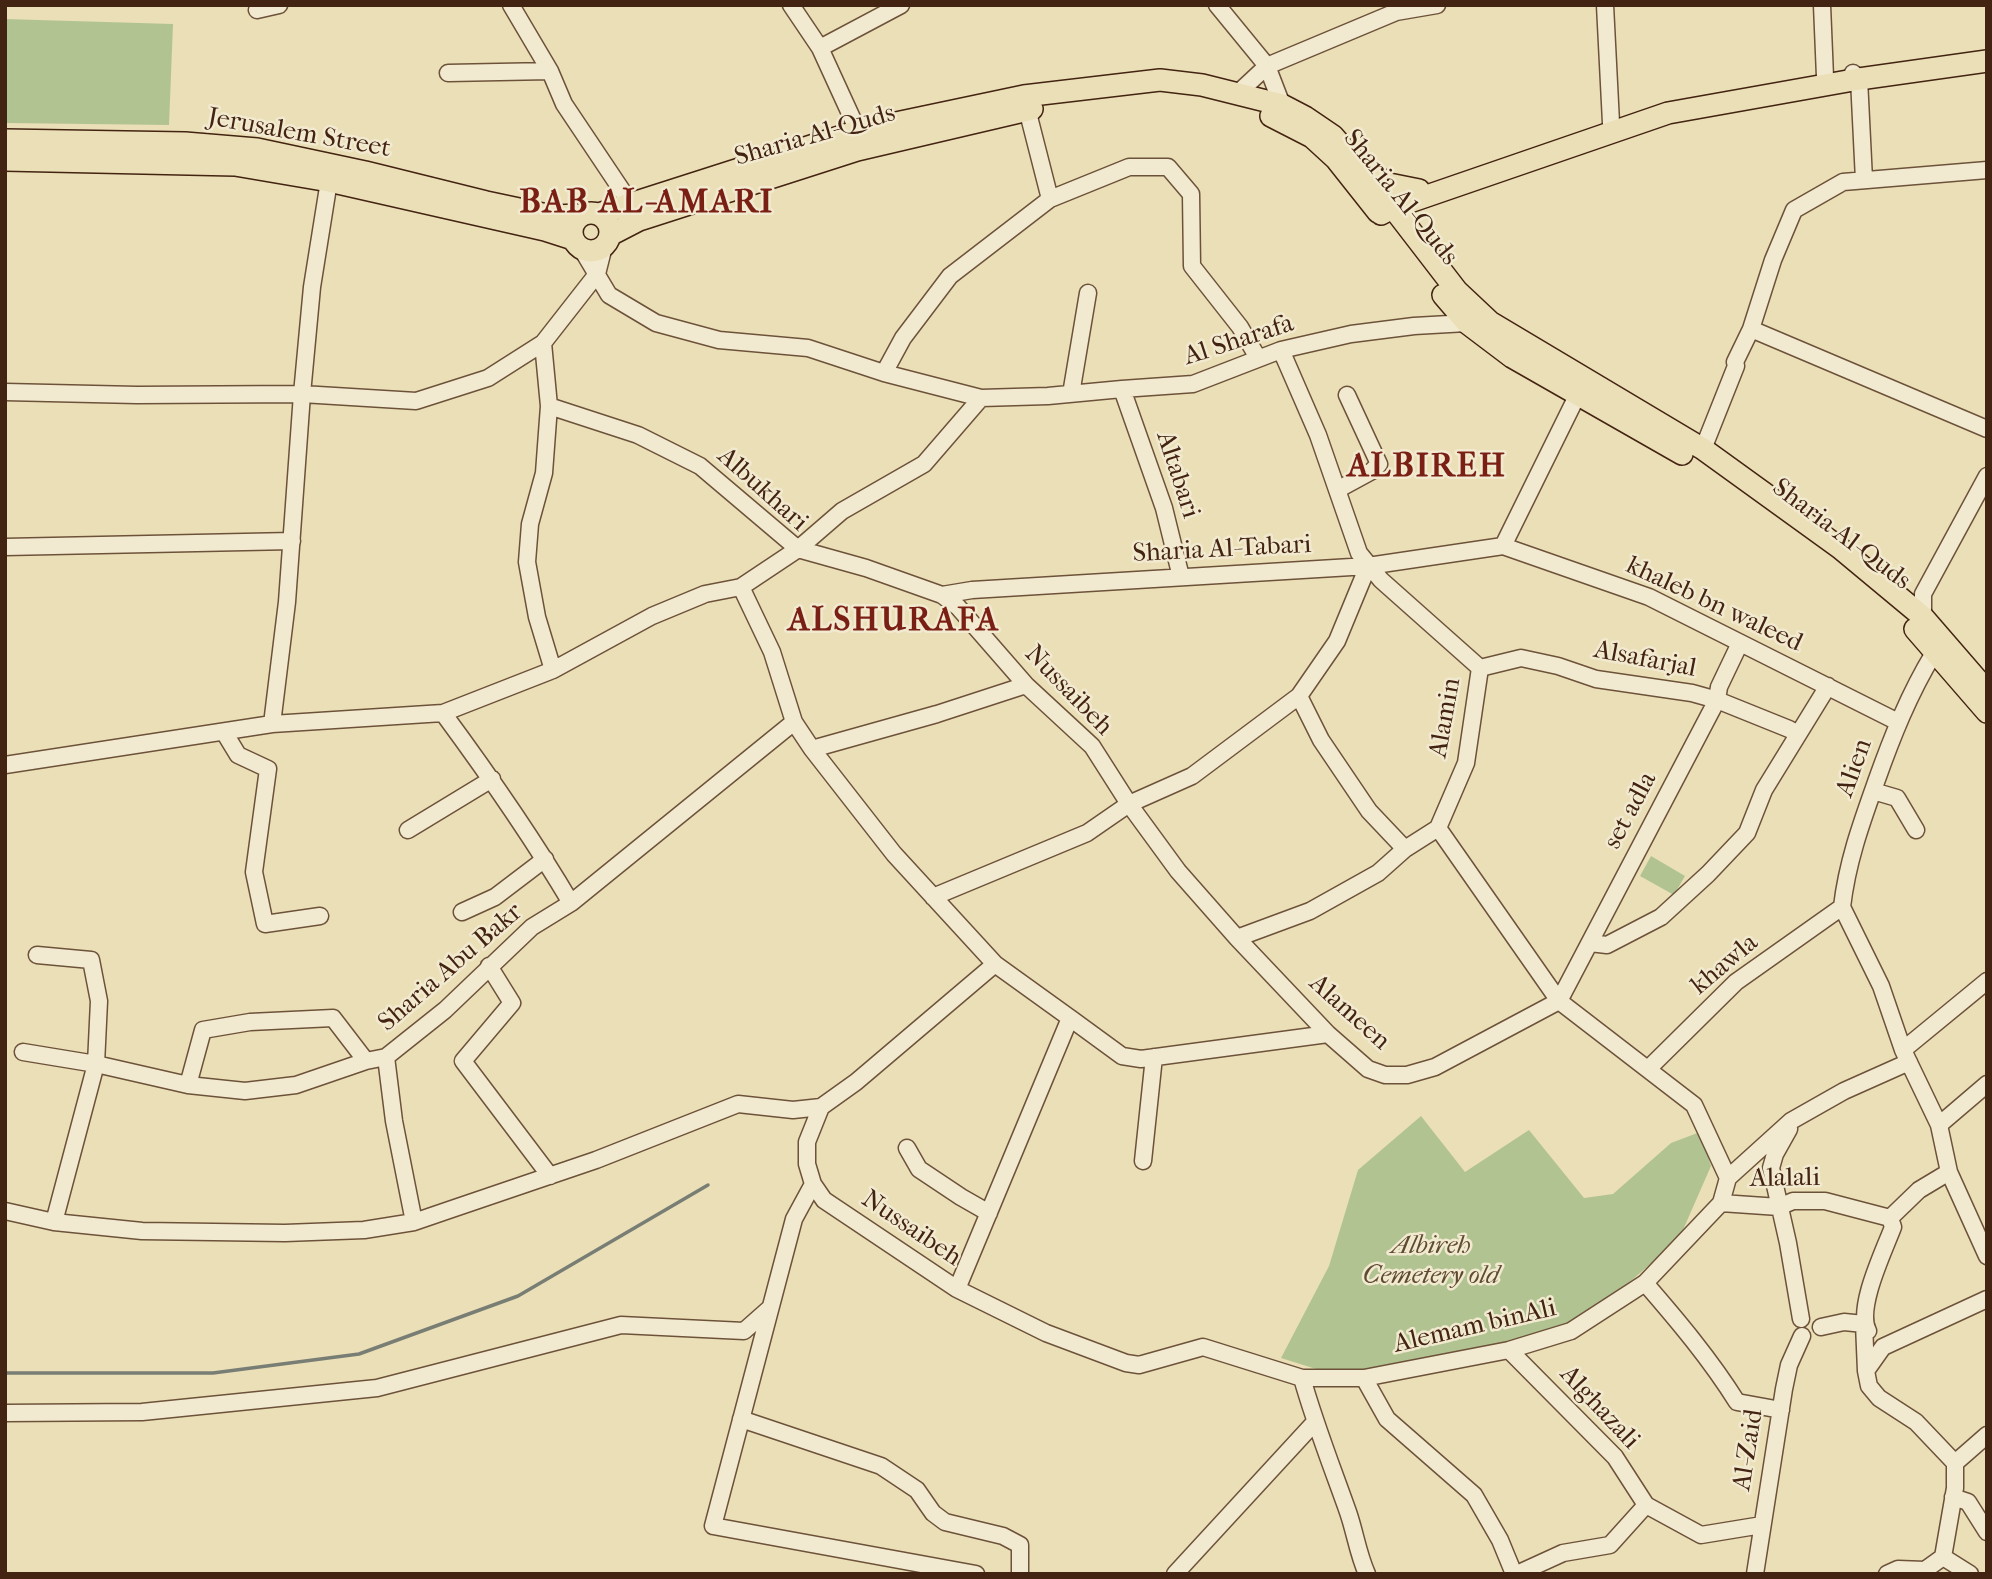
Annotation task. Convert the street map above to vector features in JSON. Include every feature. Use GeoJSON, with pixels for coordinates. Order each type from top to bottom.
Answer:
{"type":"FeatureCollection","features":[{"type":"Feature","properties":{"kind":"main road"},"geometry":{"type":"LineString","coordinates":[[1386,211],[1420,194],[1614,127],[1668,113],[1827,81],[1987,53]]}},
{"type":"Feature","properties":{"kind":"main road"},"geometry":{"type":"LineString","coordinates":[[1856,76],[1987,61]]}},
{"type":"Feature","properties":{"kind":"main road","name":"Sharia Al-Quds"},"geometry":{"type":"LineString","coordinates":[[589,215],[858,131],[1160,80],[1202,85],[1282,105],[1333,136],[1360,167],[1386,211],[1447,300],[1467,323],[1512,358],[1700,456],[1833,559],[1987,691]]}},
{"type":"Feature","properties":{"kind":"main road","name":"Sharia Al-Quds"},"geometry":{"type":"LineString","coordinates":[[607,241],[639,220],[857,150],[1025,103],[1158,92],[1228,103],[1272,116],[1312,137],[1336,159],[1410,233],[1457,291],[1490,322],[1586,381],[1913,597],[1938,647],[1987,712]]}},
{"type":"Feature","properties":{"kind":"main road","name":"Jerusalem Street"},"geometry":{"type":"LineString","coordinates":[[5,140],[185,143],[257,149],[552,216],[589,215]]}},
{"type":"Feature","properties":{"kind":"main road","name":"Jerusalem Street"},"geometry":{"type":"LineString","coordinates":[[5,160],[235,165],[329,181],[545,230],[577,244]]}},
{"type":"Feature","properties":{"kind":"main road"},"geometry":{"type":"LineString","coordinates":[[1360,167],[1389,184],[1420,194]]}},
{"type":"Feature","properties":{"kind":"main road"},"geometry":{"type":"LineString","coordinates":[[1410,233],[1420,194]]}},
{"type":"Feature","properties":{"kind":"main road"},"geometry":{"type":"LineString","coordinates":[[589,215],[608,223],[607,241],[593,251],[577,244],[572,226],[589,215]]}},
{"type":"Feature","properties":{"kind":"street"},"geometry":{"type":"LineString","coordinates":[[257,10],[279,5]]}},
{"type":"Feature","properties":{"kind":"street"},"geometry":{"type":"LineString","coordinates":[[511,5],[550,72],[564,104],[631,204]]}},
{"type":"Feature","properties":{"kind":"street"},"geometry":{"type":"LineString","coordinates":[[791,5],[820,48],[858,131]]}},
{"type":"Feature","properties":{"kind":"street"},"geometry":{"type":"LineString","coordinates":[[820,48],[901,5]]}},
{"type":"Feature","properties":{"kind":"street"},"geometry":{"type":"LineString","coordinates":[[1217,5],[1267,66],[1282,105]]}},
{"type":"Feature","properties":{"kind":"street"},"geometry":{"type":"LineString","coordinates":[[1237,94],[1267,66],[1396,12],[1437,5]]}},
{"type":"Feature","properties":{"kind":"street"},"geometry":{"type":"LineString","coordinates":[[1605,5],[1614,127]]}},
{"type":"Feature","properties":{"kind":"street"},"geometry":{"type":"LineString","coordinates":[[1822,5],[1827,81]]}},
{"type":"Feature","properties":{"kind":"street"},"geometry":{"type":"LineString","coordinates":[[448,73],[550,72]]}},
{"type":"Feature","properties":{"kind":"street"},"geometry":{"type":"LineString","coordinates":[[1856,76],[1864,180]]}},
{"type":"Feature","properties":{"kind":"street"},"geometry":{"type":"LineString","coordinates":[[1025,103],[1050,200]]}},
{"type":"Feature","properties":{"kind":"street"},"geometry":{"type":"LineString","coordinates":[[884,373],[904,338],[950,275],[1050,200],[1129,167],[1168,167],[1191,194],[1192,266],[1240,327],[1258,358]]}},
{"type":"Feature","properties":{"kind":"street"},"geometry":{"type":"LineString","coordinates":[[1700,456],[1736,366],[1735,362],[1751,329],[1773,260],[1794,210],[1843,182],[1987,170]]}},
{"type":"Feature","properties":{"kind":"street"},"geometry":{"type":"LineString","coordinates":[[272,724],[287,602],[312,287],[329,181]]}},
{"type":"Feature","properties":{"kind":"street"},"geometry":{"type":"LineString","coordinates":[[5,392],[137,395],[302,394],[416,401],[488,378],[543,343],[597,274],[607,241]]}},
{"type":"Feature","properties":{"kind":"street"},"geometry":{"type":"LineString","coordinates":[[577,244],[609,295],[656,323],[719,340],[808,348],[884,373],[981,398],[924,464],[842,511],[798,549]]}},
{"type":"Feature","properties":{"kind":"street"},"geometry":{"type":"LineString","coordinates":[[1071,394],[1088,293]]}},
{"type":"Feature","properties":{"kind":"street"},"geometry":{"type":"LineString","coordinates":[[1413,326],[1444,316],[1449,309],[1447,300]]}},
{"type":"Feature","properties":{"kind":"street","name":"Al Sharafa"},"geometry":{"type":"LineString","coordinates":[[981,398],[1193,384],[1281,350],[1369,331],[1467,323]]}},
{"type":"Feature","properties":{"kind":"street"},"geometry":{"type":"LineString","coordinates":[[1751,329],[1987,429]]}},
{"type":"Feature","properties":{"kind":"street"},"geometry":{"type":"LineString","coordinates":[[543,343],[549,406],[544,473],[530,524],[527,562],[537,617],[553,670]]}},
{"type":"Feature","properties":{"kind":"street","name":"Alamin"},"geometry":{"type":"LineString","coordinates":[[1281,350],[1318,435],[1359,553],[1368,566],[1417,613],[1480,668],[1466,763],[1438,828]]}},
{"type":"Feature","properties":{"kind":"street","name":"Altabari"},"geometry":{"type":"LineString","coordinates":[[1122,388],[1164,508],[1181,577]]}},
{"type":"Feature","properties":{"kind":"street"},"geometry":{"type":"LineString","coordinates":[[1503,546],[1578,394]]}},
{"type":"Feature","properties":{"kind":"street"},"geometry":{"type":"LineString","coordinates":[[1337,490],[1379,464],[1347,395]]}},
{"type":"Feature","properties":{"kind":"street","name":"Albukhari"},"geometry":{"type":"LineString","coordinates":[[549,406],[638,435],[700,466],[798,549],[741,587]]}},
{"type":"Feature","properties":{"kind":"street"},"geometry":{"type":"LineString","coordinates":[[1913,597],[1987,476]]}},
{"type":"Feature","properties":{"kind":"street"},"geometry":{"type":"LineString","coordinates":[[5,547],[292,541]]}},
{"type":"Feature","properties":{"kind":"street","name":"Sharia Al-Tabari"},"geometry":{"type":"LineString","coordinates":[[942,595],[972,590],[1368,566],[1503,546]]}},
{"type":"Feature","properties":{"kind":"street","name":"khaleb bn waleed"},"geometry":{"type":"LineString","coordinates":[[1503,546],[1649,597],[1898,722]]}},
{"type":"Feature","properties":{"kind":"street","name":"Nussaibeh"},"geometry":{"type":"LineString","coordinates":[[798,549],[866,568],[942,595],[958,607],[1026,685],[1091,746],[1129,804]]}},
{"type":"Feature","properties":{"kind":"street"},"geometry":{"type":"LineString","coordinates":[[933,897],[1087,833],[1129,804],[1192,776],[1298,696],[1336,640],[1368,566]]}},
{"type":"Feature","properties":{"kind":"street"},"geometry":{"type":"LineString","coordinates":[[5,765],[272,724],[443,713],[553,670],[652,616],[705,594],[741,587],[772,652],[794,722],[811,749],[894,854],[995,964],[1122,1056],[1131,1059],[1328,1034]]}},
{"type":"Feature","properties":{"kind":"street","name":"set adla"},"geometry":{"type":"LineString","coordinates":[[1559,1000],[1717,700],[1719,687],[1740,643]]}},
{"type":"Feature","properties":{"kind":"street","name":"Alien"},"geometry":{"type":"LineString","coordinates":[[1842,908],[1853,845],[1898,722],[1915,684],[1938,647]]}},
{"type":"Feature","properties":{"kind":"street","name":"Alsafarjal"},"geometry":{"type":"LineString","coordinates":[[1480,668],[1521,658],[1558,666],[1596,679],[1692,692],[1798,734]]}},
{"type":"Feature","properties":{"kind":"street"},"geometry":{"type":"LineString","coordinates":[[811,749],[937,714],[1026,685]]}},
{"type":"Feature","properties":{"kind":"street"},"geometry":{"type":"LineString","coordinates":[[1590,943],[1607,945],[1661,918],[1747,833],[1763,790],[1828,686]]}},
{"type":"Feature","properties":{"kind":"street"},"geometry":{"type":"LineString","coordinates":[[1298,696],[1321,740],[1369,811],[1405,849]]}},
{"type":"Feature","properties":{"kind":"street"},"geometry":{"type":"LineString","coordinates":[[443,713],[492,779],[571,903],[794,722]]}},
{"type":"Feature","properties":{"kind":"street"},"geometry":{"type":"LineString","coordinates":[[225,732],[238,755],[268,769],[254,872],[265,924],[320,916]]}},
{"type":"Feature","properties":{"kind":"street"},"geometry":{"type":"LineString","coordinates":[[408,830],[492,779]]}},
{"type":"Feature","properties":{"kind":"street"},"geometry":{"type":"LineString","coordinates":[[1873,791],[1897,798],[1916,830]]}},
{"type":"Feature","properties":{"kind":"street"},"geometry":{"type":"LineString","coordinates":[[1129,804],[1178,871],[1237,938],[1310,911],[1378,873],[1405,849],[1438,828],[1559,1000],[1694,1105],[1728,1178]]}},
{"type":"Feature","properties":{"kind":"street"},"geometry":{"type":"LineString","coordinates":[[462,912],[495,897],[545,859]]}},
{"type":"Feature","properties":{"kind":"street","name":"Sharia Abu Bakr"},"geometry":{"type":"LineString","coordinates":[[23,1052],[96,1064],[188,1085],[245,1091],[296,1085],[366,1061],[386,1057],[445,1010],[532,927],[571,903]]}},
{"type":"Feature","properties":{"kind":"street"},"geometry":{"type":"LineString","coordinates":[[1842,908],[1881,986],[1906,1056],[1939,1125],[1949,1172],[1987,1256]]}},
{"type":"Feature","properties":{"kind":"street","name":"khawla"},"geometry":{"type":"LineString","coordinates":[[1648,1069],[1736,982],[1842,908]]}},
{"type":"Feature","properties":{"kind":"street","name":"Alameen"},"geometry":{"type":"LineString","coordinates":[[1237,938],[1328,1034],[1368,1069],[1384,1075],[1407,1075],[1435,1067],[1559,1000]]}},
{"type":"Feature","properties":{"kind":"street"},"geometry":{"type":"LineString","coordinates":[[37,955],[91,960],[99,1001],[96,1064],[54,1222]]}},
{"type":"Feature","properties":{"kind":"street"},"geometry":{"type":"LineString","coordinates":[[5,1211],[54,1222],[142,1231],[285,1233],[364,1230],[414,1222],[596,1160],[738,1104],[793,1110],[821,1107],[856,1082],[995,964]]}},
{"type":"Feature","properties":{"kind":"street"},"geometry":{"type":"LineString","coordinates":[[489,966],[512,1003],[463,1061],[550,1176]]}},
{"type":"Feature","properties":{"kind":"street"},"geometry":{"type":"LineString","coordinates":[[1721,1203],[1728,1178],[1791,1121],[1906,1056],[1987,981]]}},
{"type":"Feature","properties":{"kind":"street"},"geometry":{"type":"LineString","coordinates":[[188,1085],[203,1030],[250,1022],[332,1018],[366,1061]]}},
{"type":"Feature","properties":{"kind":"street","name":"Nussaibeh"},"geometry":{"type":"LineString","coordinates":[[813,1184],[824,1200],[957,1289],[1070,1018]]}},
{"type":"Feature","properties":{"kind":"street"},"geometry":{"type":"LineString","coordinates":[[386,1057],[394,1121],[414,1222]]}},
{"type":"Feature","properties":{"kind":"street"},"geometry":{"type":"LineString","coordinates":[[1143,1161],[1154,1057]]}},
{"type":"Feature","properties":{"kind":"street"},"geometry":{"type":"LineString","coordinates":[[1939,1125],[1987,1084]]}},
{"type":"Feature","properties":{"kind":"street"},"geometry":{"type":"LineString","coordinates":[[821,1107],[807,1142],[807,1164],[813,1184],[794,1219],[713,1526],[976,1574]]}},
{"type":"Feature","properties":{"kind":"street"},"geometry":{"type":"LineString","coordinates":[[1791,1121],[1771,1168],[1788,1243],[1801,1327]]}},
{"type":"Feature","properties":{"kind":"street"},"geometry":{"type":"LineString","coordinates":[[907,1148],[919,1169],[989,1213]]}},
{"type":"Feature","properties":{"kind":"street"},"geometry":{"type":"LineString","coordinates":[[1949,1172],[1919,1190],[1890,1218],[1893,1227],[1870,1286],[1864,1324],[1869,1386],[1879,1398],[1916,1422],[1955,1463]]}},
{"type":"Feature","properties":{"kind":"street","name":"Alalali"},"geometry":{"type":"LineString","coordinates":[[1721,1203],[1779,1207],[1793,1200],[1825,1201],[1890,1218]]}},
{"type":"Feature","properties":{"kind":"street","name":"Alemam binAli"},"geometry":{"type":"LineString","coordinates":[[957,1289],[1046,1333],[1126,1363],[1139,1365],[1203,1347],[1303,1378],[1364,1378],[1509,1350],[1571,1331],[1645,1283],[1721,1203]]}},
{"type":"Feature","properties":{"kind":"street"},"geometry":{"type":"LineString","coordinates":[[1645,1283],[1720,1374],[1737,1402],[1780,1410]]}},
{"type":"Feature","properties":{"kind":"street"},"geometry":{"type":"LineString","coordinates":[[1866,1371],[1883,1347],[1987,1299]]}},
{"type":"Feature","properties":{"kind":"street"},"geometry":{"type":"LineString","coordinates":[[5,1413],[142,1412],[377,1388],[621,1325],[744,1331],[770,1308]]}},
{"type":"Feature","properties":{"kind":"street"},"geometry":{"type":"LineString","coordinates":[[1801,1327],[1807,1316],[1815,1317],[1821,1327],[1844,1322],[1864,1324]]}},
{"type":"Feature","properties":{"kind":"street"},"geometry":{"type":"LineString","coordinates":[[1864,1324],[1873,1342],[1883,1347]]}},
{"type":"Feature","properties":{"kind":"street","name":"Al-Zaid"},"geometry":{"type":"LineString","coordinates":[[1755,1574],[1780,1410],[1801,1327]]}},
{"type":"Feature","properties":{"kind":"street","name":"Alghazali"},"geometry":{"type":"LineString","coordinates":[[1509,1350],[1615,1457],[1646,1505]]}},
{"type":"Feature","properties":{"kind":"street"},"geometry":{"type":"LineString","coordinates":[[1303,1378],[1315,1422],[1349,1515],[1359,1557],[1367,1574]]}},
{"type":"Feature","properties":{"kind":"street"},"geometry":{"type":"LineString","coordinates":[[1364,1378],[1387,1419],[1474,1495],[1516,1574],[1563,1553],[1611,1545],[1646,1505],[1701,1535],[1762,1525]]}},
{"type":"Feature","properties":{"kind":"street"},"geometry":{"type":"LineString","coordinates":[[741,1419],[881,1466],[917,1490],[933,1513],[945,1522],[1003,1536],[1020,1545],[1020,1574]]}},
{"type":"Feature","properties":{"kind":"street"},"geometry":{"type":"LineString","coordinates":[[1175,1574],[1315,1422]]}},
{"type":"Feature","properties":{"kind":"street"},"geometry":{"type":"LineString","coordinates":[[1887,1574],[1898,1569],[1925,1572],[1943,1557],[1953,1497],[1955,1463],[1987,1435]]}},
{"type":"Feature","properties":{"kind":"street"},"geometry":{"type":"LineString","coordinates":[[1953,1497],[1968,1502],[1987,1532]]}},
{"type":"Feature","properties":{"kind":"street"},"geometry":{"type":"LineString","coordinates":[[1943,1557],[1970,1574]]}},
{"type":"Feature","properties":{"kind":"green space"},"geometry":{"type":"Polygon","coordinates":[[[5,19],[173,24],[169,125],[5,123],[5,19]]]}},
{"type":"Feature","properties":{"kind":"green space"},"geometry":{"type":"Polygon","coordinates":[[[1651,856],[1685,876],[1674,895],[1640,876],[1651,856]]]}},
{"type":"Feature","properties":{"kind":"green space","name":"Albireh Cemetery old"},"geometry":{"type":"Polygon","coordinates":[[[1421,1116],[1465,1172],[1529,1130],[1584,1198],[1613,1194],[1671,1143],[1700,1132],[1711,1166],[1679,1239],[1632,1280],[1564,1326],[1462,1355],[1332,1374],[1281,1358],[1329,1266],[1358,1170],[1421,1116]]]}},
{"type":"Feature","properties":{"kind":"waterway"},"geometry":{"type":"LineString","coordinates":[[5,1373],[213,1373],[359,1354],[518,1296],[708,1185]]}},
{"type":"Feature","properties":{"kind":"district","name":"BAB AL-AMARI"},"geometry":{"type":"Point","coordinates":[647,204]}},
{"type":"Feature","properties":{"kind":"district","name":"ALBIREH"},"geometry":{"type":"Point","coordinates":[1427,468]}},
{"type":"Feature","properties":{"kind":"district","name":"ALSHURAFA"},"geometry":{"type":"Point","coordinates":[894,622]}}]}
